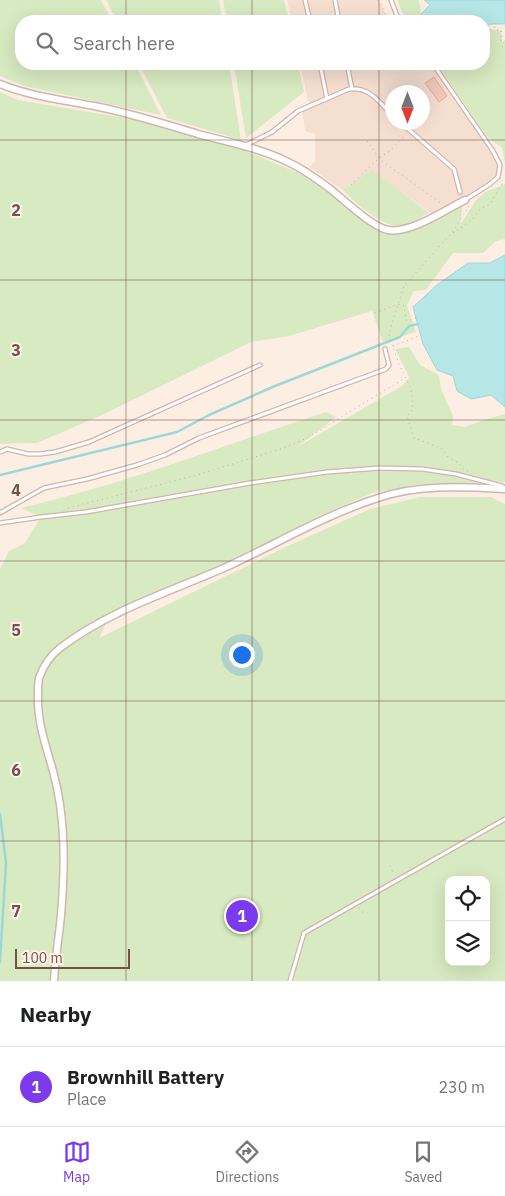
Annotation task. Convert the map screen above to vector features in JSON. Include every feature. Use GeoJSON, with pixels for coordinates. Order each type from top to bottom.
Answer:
{"type":"FeatureCollection","features":[{"type":"Feature","properties":{"kind":"street"},"geometry":{"type":"LineString","coordinates":[[0,84],[38,97],[143,117],[243,146],[288,162],[325,185],[348,205],[388,230],[400,229],[416,224],[465,200]]}},
{"type":"Feature","properties":{"kind":"street"},"geometry":{"type":"LineString","coordinates":[[54,981],[64,872],[62,810],[39,722],[38,702],[39,680],[48,661],[58,649],[91,627],[139,604],[226,567],[326,518],[378,497],[417,488],[505,488]]}},
{"type":"Feature","properties":{"kind":"lane"},"geometry":{"type":"LineString","coordinates":[[305,0],[309,15]]}},
{"type":"Feature","properties":{"kind":"lane"},"geometry":{"type":"LineString","coordinates":[[335,0],[338,15]]}},
{"type":"Feature","properties":{"kind":"lane"},"geometry":{"type":"LineString","coordinates":[[391,0],[397,15]]}},
{"type":"Feature","properties":{"kind":"lane"},"geometry":{"type":"LineString","coordinates":[[321,70],[327,99]]}},
{"type":"Feature","properties":{"kind":"lane"},"geometry":{"type":"LineString","coordinates":[[348,70],[352,89]]}},
{"type":"Feature","properties":{"kind":"lane"},"geometry":{"type":"LineString","coordinates":[[437,70],[494,151],[500,165],[498,177],[465,200]]}},
{"type":"Feature","properties":{"kind":"lane"},"geometry":{"type":"LineString","coordinates":[[243,146],[272,132],[298,111],[343,91],[363,89],[385,108]]}},
{"type":"Feature","properties":{"kind":"lane"},"geometry":{"type":"LineString","coordinates":[[410,132],[454,169],[460,192]]}},
{"type":"Feature","properties":{"kind":"lane"},"geometry":{"type":"LineString","coordinates":[[6,522],[0,513],[36,491],[137,465],[165,455],[199,438],[386,369],[389,365],[385,349]]}},
{"type":"Feature","properties":{"kind":"lane"},"geometry":{"type":"LineString","coordinates":[[0,452],[7,449],[28,454],[40,454],[55,452],[89,442],[260,365]]}},
{"type":"Feature","properties":{"kind":"lane"},"geometry":{"type":"LineString","coordinates":[[0,523],[86,512],[250,483],[326,472],[380,468],[422,469],[456,474],[505,488]]}},
{"type":"Feature","properties":{"kind":"lane"},"geometry":{"type":"LineString","coordinates":[[290,981],[304,933],[505,819]]}},
{"type":"Feature","properties":{"kind":"path"},"geometry":{"type":"LineString","coordinates":[[378,0],[386,15]]}},
{"type":"Feature","properties":{"kind":"path"},"geometry":{"type":"LineString","coordinates":[[490,30],[495,27],[496,30],[501,30],[500,40],[505,41]]}},
{"type":"Feature","properties":{"kind":"path"},"geometry":{"type":"LineString","coordinates":[[351,185],[379,158],[390,151],[401,137],[410,132]]}},
{"type":"Feature","properties":{"kind":"path"},"geometry":{"type":"LineString","coordinates":[[367,141],[379,158],[443,205]]}},
{"type":"Feature","properties":{"kind":"path"},"geometry":{"type":"LineString","coordinates":[[450,234],[472,220],[479,210],[490,204],[503,182],[498,177]]}},
{"type":"Feature","properties":{"kind":"path"},"geometry":{"type":"LineString","coordinates":[[462,468],[459,463],[449,458],[441,448],[414,438],[408,416],[413,409],[411,389],[389,338],[404,286],[450,234],[468,208],[474,194]]}},
{"type":"Feature","properties":{"kind":"path"},"geometry":{"type":"LineString","coordinates":[[375,313],[398,304],[404,306],[406,320],[416,318]]}},
{"type":"Feature","properties":{"kind":"path"},"geometry":{"type":"LineString","coordinates":[[392,346],[421,335]]}},
{"type":"Feature","properties":{"kind":"path"},"geometry":{"type":"LineString","coordinates":[[67,508],[197,475],[284,448],[307,438],[405,378]]}},
{"type":"Feature","properties":{"kind":"path"},"geometry":{"type":"LineString","coordinates":[[390,866],[397,880]]}},
{"type":"Feature","properties":{"kind":"path"},"geometry":{"type":"LineString","coordinates":[[355,904],[362,912],[366,913]]}},
{"type":"Feature","properties":{"kind":"shaded area"},"geometry":{"type":"Polygon","coordinates":[[[287,0],[379,0],[385,15],[291,15],[287,0]]]}},
{"type":"Feature","properties":{"kind":"shaded area"},"geometry":{"type":"Polygon","coordinates":[[[301,70],[437,70],[493,151],[500,165],[498,177],[490,184],[435,216],[372,171],[343,190],[309,167],[315,162],[315,134],[305,131],[302,108],[309,105],[301,70]]]}},
{"type":"Feature","properties":{"kind":"green space"},"geometry":{"type":"Polygon","coordinates":[[[0,0],[101,0],[109,15],[15,15],[15,70],[138,70],[161,115],[24,86],[0,76],[0,0]]]}},
{"type":"Feature","properties":{"kind":"green space"},"geometry":{"type":"Polygon","coordinates":[[[106,0],[219,0],[221,15],[114,15],[106,0]]]}},
{"type":"Feature","properties":{"kind":"green space"},"geometry":{"type":"Polygon","coordinates":[[[223,0],[284,0],[288,15],[226,15],[223,0]]]}},
{"type":"Feature","properties":{"kind":"green space"},"geometry":{"type":"Polygon","coordinates":[[[397,0],[419,0],[422,15],[403,15],[397,0]]]}},
{"type":"Feature","properties":{"kind":"green space"},"geometry":{"type":"Polygon","coordinates":[[[490,29],[501,30],[502,42],[505,40],[505,163],[502,148],[487,137],[441,70],[490,70],[490,29]]]}},
{"type":"Feature","properties":{"kind":"green space"},"geometry":{"type":"Polygon","coordinates":[[[142,70],[230,70],[241,140],[167,118],[142,70]]]}},
{"type":"Feature","properties":{"kind":"green space"},"geometry":{"type":"Polygon","coordinates":[[[235,70],[299,70],[304,92],[246,138],[235,70]]]}},
{"type":"Feature","properties":{"kind":"green space"},"geometry":{"type":"Polygon","coordinates":[[[0,92],[18,100],[143,121],[244,150],[314,180],[378,228],[416,227],[463,205],[460,225],[476,200],[485,192],[505,184],[505,239],[496,241],[483,253],[453,253],[426,290],[414,291],[407,305],[416,332],[383,342],[372,311],[289,336],[251,342],[102,415],[37,443],[0,444],[0,92]]]}},
{"type":"Feature","properties":{"kind":"green space"},"geometry":{"type":"Polygon","coordinates":[[[372,170],[429,213],[400,226],[385,222],[369,213],[343,190],[372,170]]]}},
{"type":"Feature","properties":{"kind":"green space"},"geometry":{"type":"Polygon","coordinates":[[[409,347],[420,365],[439,375],[441,389],[453,416],[452,425],[465,427],[505,414],[505,482],[420,484],[372,493],[320,516],[220,566],[112,612],[99,638],[290,545],[370,509],[420,497],[491,497],[505,504],[505,981],[0,981],[0,569],[9,551],[25,543],[41,517],[21,508],[137,476],[326,412],[336,417],[297,447],[402,386],[409,377],[395,349],[409,347]]]}},
{"type":"Feature","properties":{"kind":"water"},"geometry":{"type":"Polygon","coordinates":[[[424,0],[505,0],[505,24],[490,24],[490,15],[421,14],[430,5],[424,0]]]}},
{"type":"Feature","properties":{"kind":"water"},"geometry":{"type":"Polygon","coordinates":[[[505,255],[505,407],[491,395],[471,399],[457,391],[453,376],[437,370],[423,344],[413,307],[437,285],[468,263],[490,263],[505,255]]]}},
{"type":"Feature","properties":{"kind":"building"},"geometry":{"type":"Polygon","coordinates":[[[434,77],[447,96],[439,102],[430,90],[430,85],[425,83],[434,77]]]}},
{"type":"Feature","properties":{"kind":"waterway"},"geometry":{"type":"LineString","coordinates":[[0,475],[177,432],[209,415],[275,386],[400,337],[409,326],[418,324]]}},
{"type":"Feature","properties":{"kind":"waterway"},"geometry":{"type":"LineString","coordinates":[[0,814],[6,863],[0,962]]}},
{"type":"Feature","properties":{"kind":"place","name":"Brownhill Battery"},"geometry":{"type":"Point","coordinates":[242,916]}}]}
